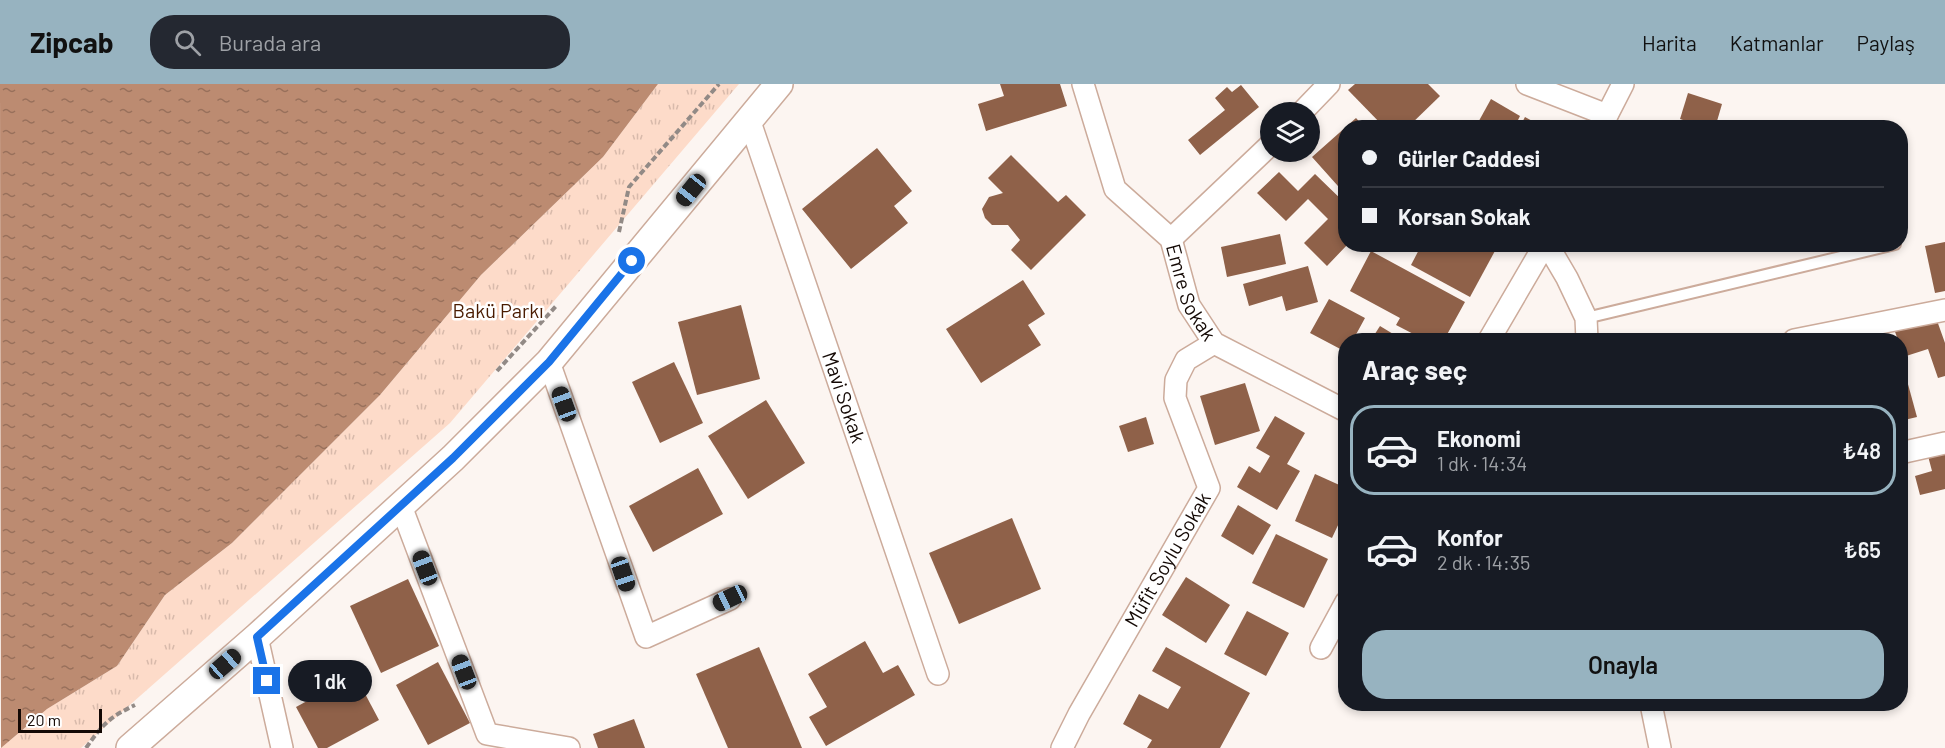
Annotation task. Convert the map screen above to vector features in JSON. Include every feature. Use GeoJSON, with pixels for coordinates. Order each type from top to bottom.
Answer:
{"type":"FeatureCollection","features":[{"type":"Feature","properties":{"kind":"street"},"geometry":{"type":"LineString","coordinates":[[130,748],[401,506],[453,458],[549,362],[779,84]]}},
{"type":"Feature","properties":{"kind":"street","name":"Emre Sokak"},"geometry":{"type":"LineString","coordinates":[[1083,84],[1115,189],[1171,239],[1189,305],[1214,343],[1338,407]]}},
{"type":"Feature","properties":{"kind":"street"},"geometry":{"type":"LineString","coordinates":[[1312,102],[1329,84]]}},
{"type":"Feature","properties":{"kind":"street"},"geometry":{"type":"LineString","coordinates":[[1527,84],[1602,120]]}},
{"type":"Feature","properties":{"kind":"street"},"geometry":{"type":"LineString","coordinates":[[1605,120],[1623,84]]}},
{"type":"Feature","properties":{"kind":"street","name":"Mavi Sokak"},"geometry":{"type":"LineString","coordinates":[[749,119],[938,674]]}},
{"type":"Feature","properties":{"kind":"street"},"geometry":{"type":"LineString","coordinates":[[1171,239],[1260,154]]}},
{"type":"Feature","properties":{"kind":"street"},"geometry":{"type":"LineString","coordinates":[[1494,333],[1541,252]]}},
{"type":"Feature","properties":{"kind":"street"},"geometry":{"type":"LineString","coordinates":[[1551,252],[1568,278],[1587,318],[1587,333]]}},
{"type":"Feature","properties":{"kind":"street"},"geometry":{"type":"LineString","coordinates":[[1829,333],[1945,310]]}},
{"type":"Feature","properties":{"kind":"street","name":"Müfit Soylu Sokak"},"geometry":{"type":"LineString","coordinates":[[1062,748],[1079,714],[1209,488],[1175,398],[1176,380],[1186,360],[1214,343]]}},
{"type":"Feature","properties":{"kind":"street"},"geometry":{"type":"LineString","coordinates":[[549,362],[646,637],[730,598]]}},
{"type":"Feature","properties":{"kind":"street"},"geometry":{"type":"LineString","coordinates":[[1908,451],[1945,443]]}},
{"type":"Feature","properties":{"kind":"street"},"geometry":{"type":"LineString","coordinates":[[401,506],[481,741],[569,748]]}},
{"type":"Feature","properties":{"kind":"street"},"geometry":{"type":"LineString","coordinates":[[1321,648],[1338,617]]}},
{"type":"Feature","properties":{"kind":"street"},"geometry":{"type":"LineString","coordinates":[[257,637],[282,748]]}},
{"type":"Feature","properties":{"kind":"street"},"geometry":{"type":"LineString","coordinates":[[1652,711],[1660,748]]}},
{"type":"Feature","properties":{"kind":"lane"},"geometry":{"type":"LineString","coordinates":[[1587,318],[1862,252]]}},
{"type":"Feature","properties":{"kind":"path"},"geometry":{"type":"LineString","coordinates":[[618,238],[629,188],[719,84]]}},
{"type":"Feature","properties":{"kind":"path"},"geometry":{"type":"LineString","coordinates":[[490,379],[562,300]]}},
{"type":"Feature","properties":{"kind":"path"},"geometry":{"type":"LineString","coordinates":[[87,748],[99,728],[115,714],[134,705],[143,697]]}},
{"type":"Feature","properties":{"kind":"green space","name":"Bakü Parkı"},"geometry":{"type":"Polygon","coordinates":[[[658,84],[739,84],[450,423],[81,748],[1,748],[47,709],[117,666],[165,595],[232,543],[380,395],[481,275],[603,157],[658,84]]]}},
{"type":"Feature","properties":{"kind":"water"},"geometry":{"type":"Polygon","coordinates":[[[0,84],[658,84],[603,157],[481,275],[380,395],[232,543],[165,595],[117,666],[47,709],[1,748],[0,84]]]}},
{"type":"Feature","properties":{"kind":"building"},"geometry":{"type":"Polygon","coordinates":[[[1000,84],[1060,84],[1067,106],[986,131],[978,104],[1004,96],[1000,84]]]}},
{"type":"Feature","properties":{"kind":"building"},"geometry":{"type":"Polygon","coordinates":[[[1355,84],[1428,84],[1440,96],[1415,120],[1377,120],[1348,90],[1355,84]]]}},
{"type":"Feature","properties":{"kind":"building"},"geometry":{"type":"Polygon","coordinates":[[[1241,85],[1259,107],[1200,155],[1188,140],[1225,110],[1215,98],[1227,87],[1232,92],[1241,85]]]}},
{"type":"Feature","properties":{"kind":"building"},"geometry":{"type":"Polygon","coordinates":[[[1688,93],[1722,104],[1717,120],[1680,119],[1688,93]]]}},
{"type":"Feature","properties":{"kind":"building"},"geometry":{"type":"Polygon","coordinates":[[[1491,99],[1520,116],[1518,120],[1479,120],[1491,99]]]}},
{"type":"Feature","properties":{"kind":"building"},"geometry":{"type":"Polygon","coordinates":[[[1338,134],[1338,186],[1316,162],[1320,162],[1320,150],[1338,134]]]}},
{"type":"Feature","properties":{"kind":"building"},"geometry":{"type":"Polygon","coordinates":[[[877,148],[912,191],[894,206],[908,223],[851,269],[802,209],[877,148]]]}},
{"type":"Feature","properties":{"kind":"building"},"geometry":{"type":"Polygon","coordinates":[[[1011,155],[1058,202],[1066,195],[1086,215],[1031,270],[1011,250],[1020,240],[1008,225],[992,225],[985,218],[982,209],[989,197],[1003,193],[988,178],[1011,155]]]}},
{"type":"Feature","properties":{"kind":"building"},"geometry":{"type":"Polygon","coordinates":[[[1279,172],[1298,191],[1315,174],[1338,196],[1338,252],[1340,252],[1327,266],[1304,243],[1328,219],[1308,199],[1286,221],[1257,193],[1279,172]]]}},
{"type":"Feature","properties":{"kind":"building"},"geometry":{"type":"Polygon","coordinates":[[[1280,234],[1286,264],[1227,277],[1221,247],[1280,234]]]}},
{"type":"Feature","properties":{"kind":"building"},"geometry":{"type":"Polygon","coordinates":[[[1945,242],[1945,291],[1935,293],[1925,246],[1945,242]]]}},
{"type":"Feature","properties":{"kind":"building"},"geometry":{"type":"Polygon","coordinates":[[[1370,252],[1373,252],[1465,302],[1448,333],[1411,333],[1396,325],[1400,318],[1350,291],[1370,252]]]}},
{"type":"Feature","properties":{"kind":"building"},"geometry":{"type":"Polygon","coordinates":[[[1418,252],[1494,252],[1470,297],[1411,265],[1418,252]]]}},
{"type":"Feature","properties":{"kind":"building"},"geometry":{"type":"Polygon","coordinates":[[[1308,266],[1318,302],[1286,311],[1282,296],[1249,306],[1243,284],[1308,266]]]}},
{"type":"Feature","properties":{"kind":"building"},"geometry":{"type":"Polygon","coordinates":[[[1023,280],[1045,314],[1028,325],[1041,345],[981,383],[946,329],[1023,280]]]}},
{"type":"Feature","properties":{"kind":"building"},"geometry":{"type":"Polygon","coordinates":[[[1329,299],[1365,318],[1357,333],[1338,333],[1338,348],[1310,333],[1329,299]]]}},
{"type":"Feature","properties":{"kind":"building"},"geometry":{"type":"Polygon","coordinates":[[[741,305],[760,379],[697,395],[678,322],[741,305]]]}},
{"type":"Feature","properties":{"kind":"building"},"geometry":{"type":"Polygon","coordinates":[[[1935,315],[1945,343],[1945,376],[1938,378],[1928,349],[1908,355],[1908,333],[1895,333],[1894,329],[1935,315]]]}},
{"type":"Feature","properties":{"kind":"building"},"geometry":{"type":"Polygon","coordinates":[[[1380,326],[1392,333],[1376,333],[1380,326]]]}},
{"type":"Feature","properties":{"kind":"building"},"geometry":{"type":"Polygon","coordinates":[[[674,362],[703,423],[660,443],[632,382],[674,362]]]}},
{"type":"Feature","properties":{"kind":"building"},"geometry":{"type":"Polygon","coordinates":[[[1245,383],[1260,431],[1215,445],[1200,396],[1245,383]]]}},
{"type":"Feature","properties":{"kind":"building"},"geometry":{"type":"Polygon","coordinates":[[[1908,384],[1917,417],[1908,419],[1908,384]]]}},
{"type":"Feature","properties":{"kind":"building"},"geometry":{"type":"Polygon","coordinates":[[[766,400],[805,463],[748,499],[708,436],[766,400]]]}},
{"type":"Feature","properties":{"kind":"building"},"geometry":{"type":"Polygon","coordinates":[[[1275,416],[1305,433],[1287,464],[1300,471],[1277,510],[1237,487],[1249,466],[1260,473],[1270,456],[1256,448],[1275,416]]]}},
{"type":"Feature","properties":{"kind":"building"},"geometry":{"type":"Polygon","coordinates":[[[1146,417],[1154,444],[1128,452],[1119,426],[1146,417]]]}},
{"type":"Feature","properties":{"kind":"building"},"geometry":{"type":"Polygon","coordinates":[[[1945,451],[1945,489],[1920,495],[1915,476],[1932,471],[1928,456],[1945,451]]]}},
{"type":"Feature","properties":{"kind":"building"},"geometry":{"type":"Polygon","coordinates":[[[698,468],[723,514],[653,552],[629,506],[698,468]]]}},
{"type":"Feature","properties":{"kind":"building"},"geometry":{"type":"Polygon","coordinates":[[[1315,474],[1338,484],[1338,525],[1332,538],[1295,521],[1315,474]]]}},
{"type":"Feature","properties":{"kind":"building"},"geometry":{"type":"Polygon","coordinates":[[[1238,505],[1271,525],[1253,555],[1221,536],[1238,505]]]}},
{"type":"Feature","properties":{"kind":"building"},"geometry":{"type":"Polygon","coordinates":[[[1012,518],[1041,589],[959,624],[929,553],[1012,518]]]}},
{"type":"Feature","properties":{"kind":"building"},"geometry":{"type":"Polygon","coordinates":[[[1276,534],[1328,559],[1304,608],[1252,583],[1276,534]]]}},
{"type":"Feature","properties":{"kind":"building"},"geometry":{"type":"Polygon","coordinates":[[[1186,577],[1230,605],[1206,643],[1162,615],[1186,577]]]}},
{"type":"Feature","properties":{"kind":"building"},"geometry":{"type":"Polygon","coordinates":[[[408,579],[439,646],[381,673],[350,606],[408,579]]]}},
{"type":"Feature","properties":{"kind":"building"},"geometry":{"type":"Polygon","coordinates":[[[1247,611],[1289,633],[1266,676],[1224,654],[1247,611]]]}},
{"type":"Feature","properties":{"kind":"building"},"geometry":{"type":"Polygon","coordinates":[[[865,641],[883,673],[898,665],[915,695],[826,746],[809,717],[827,707],[808,674],[865,641]]]}},
{"type":"Feature","properties":{"kind":"building"},"geometry":{"type":"Polygon","coordinates":[[[759,647],[802,748],[728,748],[696,674],[759,647]]]}},
{"type":"Feature","properties":{"kind":"building"},"geometry":{"type":"Polygon","coordinates":[[[1166,647],[1250,693],[1220,748],[1147,748],[1152,740],[1123,724],[1139,694],[1168,709],[1181,687],[1152,671],[1166,647]]]}},
{"type":"Feature","properties":{"kind":"building"},"geometry":{"type":"Polygon","coordinates":[[[438,662],[470,723],[428,745],[396,685],[438,662]]]}},
{"type":"Feature","properties":{"kind":"building"},"geometry":{"type":"Polygon","coordinates":[[[355,675],[379,720],[327,748],[318,748],[296,707],[355,675]]]}},
{"type":"Feature","properties":{"kind":"building"},"geometry":{"type":"Polygon","coordinates":[[[634,719],[645,748],[598,748],[593,734],[634,719]]]}},
{"type":"Feature","properties":{"kind":"route"},"geometry":{"type":"LineString","coordinates":[[267,681],[257,637],[453,458],[549,362],[632,261]]}}]}
